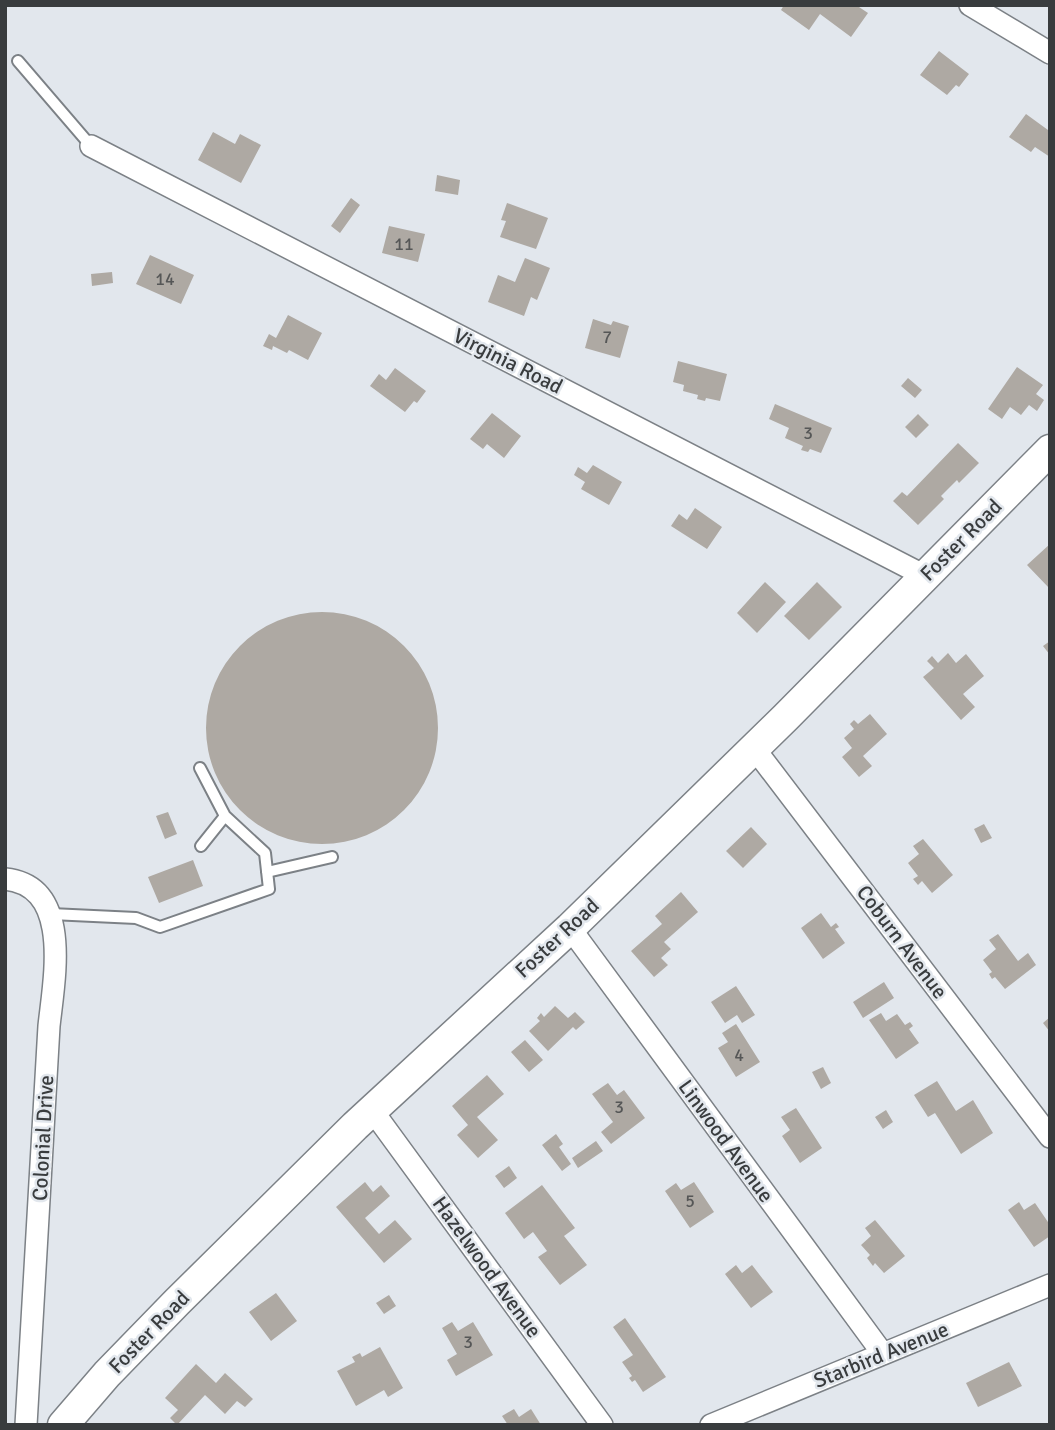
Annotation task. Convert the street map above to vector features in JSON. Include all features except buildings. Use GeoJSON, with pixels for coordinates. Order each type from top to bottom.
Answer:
{"type":"FeatureCollection","features":[{"type":"Feature","properties":{"kind":"street"},"geometry":{"type":"LineString","coordinates":[[970,5],[1050,53]]}},
{"type":"Feature","properties":{"kind":"street","name":"Virginia Road"},"geometry":{"type":"LineString","coordinates":[[92,146],[925,576]]}},
{"type":"Feature","properties":{"kind":"street","name":"Foster Road"},"geometry":{"type":"LineString","coordinates":[[63,1425],[107,1374],[177,1302],[372,1110],[570,928],[754,748],[1050,450]]}},
{"type":"Feature","properties":{"kind":"street","name":"Coburn Avenue"},"geometry":{"type":"LineString","coordinates":[[754,748],[1050,1137]]}},
{"type":"Feature","properties":{"kind":"street"},"geometry":{"type":"LineString","coordinates":[[5,879],[18,880],[37,892],[51,914]]}},
{"type":"Feature","properties":{"kind":"street","name":"Colonial Drive"},"geometry":{"type":"LineString","coordinates":[[26,1425],[55,965],[51,914]]}},
{"type":"Feature","properties":{"kind":"street","name":"Linwood Avenue"},"geometry":{"type":"LineString","coordinates":[[570,928],[883,1354]]}},
{"type":"Feature","properties":{"kind":"street","name":"Hazelwood Avenue"},"geometry":{"type":"LineString","coordinates":[[372,1110],[603,1425]]}},
{"type":"Feature","properties":{"kind":"street","name":"Starbird Avenue"},"geometry":{"type":"LineString","coordinates":[[711,1425],[1050,1285]]}},
{"type":"Feature","properties":{"kind":"lane"},"geometry":{"type":"LineString","coordinates":[[18,61],[92,146]]}},
{"type":"Feature","properties":{"kind":"lane"},"geometry":{"type":"LineString","coordinates":[[51,914],[136,918],[160,926],[269,890],[265,853],[225,816],[200,768]]}},
{"type":"Feature","properties":{"kind":"lane"},"geometry":{"type":"LineString","coordinates":[[201,846],[225,816]]}},
{"type":"Feature","properties":{"kind":"lane"},"geometry":{"type":"LineString","coordinates":[[267,872],[332,857]]}}]}
